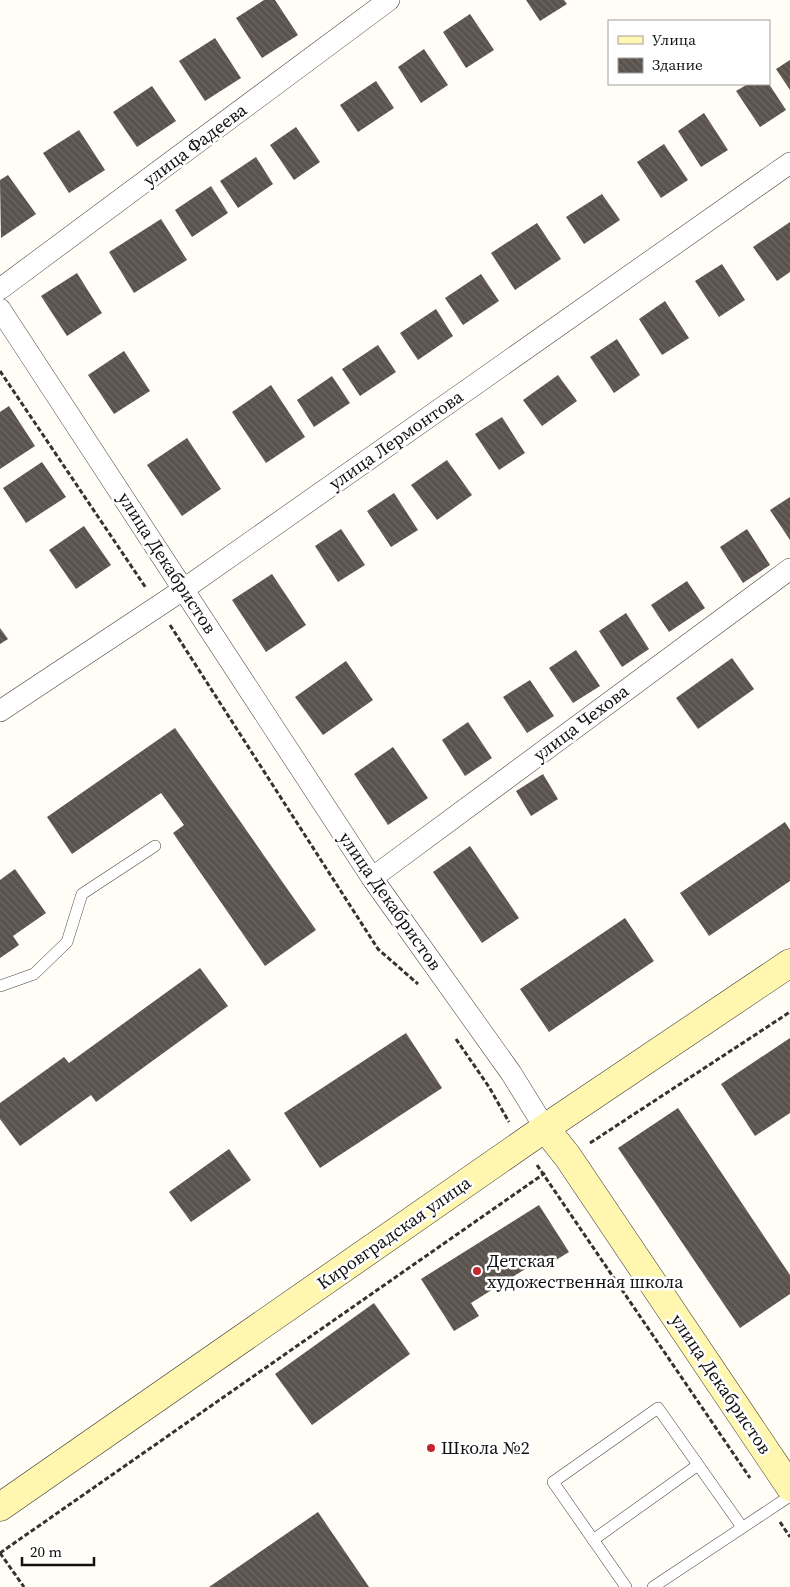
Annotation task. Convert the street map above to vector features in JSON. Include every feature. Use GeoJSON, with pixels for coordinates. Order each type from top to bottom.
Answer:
{"type":"FeatureCollection","features":[{"type":"Feature","properties":{"kind":"main road","name":"Кировградская улица"},"geometry":{"type":"LineString","coordinates":[[0,1507],[545,1128],[790,963]]}},
{"type":"Feature","properties":{"kind":"main road","name":"улица Декабристов"},"geometry":{"type":"LineString","coordinates":[[545,1128],[568,1157],[790,1487]]}},
{"type":"Feature","properties":{"kind":"street","name":"улица Фадеева"},"geometry":{"type":"LineString","coordinates":[[0,289],[389,0]]}},
{"type":"Feature","properties":{"kind":"street","name":"улица Лермонтова"},"geometry":{"type":"LineString","coordinates":[[0,711],[184,589],[790,163]]}},
{"type":"Feature","properties":{"kind":"street","name":"улица Декабристов"},"geometry":{"type":"LineString","coordinates":[[0,309],[372,878],[511,1073],[545,1128]]}},
{"type":"Feature","properties":{"kind":"street","name":"улица Чехова"},"geometry":{"type":"LineString","coordinates":[[372,878],[790,569]]}},
{"type":"Feature","properties":{"kind":"lane"},"geometry":{"type":"LineString","coordinates":[[0,986],[34,974],[67,942],[82,894],[156,846]]}},
{"type":"Feature","properties":{"kind":"lane"},"geometry":{"type":"LineString","coordinates":[[626,1587],[552,1482],[658,1408],[742,1528]]}},
{"type":"Feature","properties":{"kind":"lane"},"geometry":{"type":"LineString","coordinates":[[593,1540],[698,1465]]}},
{"type":"Feature","properties":{"kind":"lane"},"geometry":{"type":"LineString","coordinates":[[653,1587],[790,1496]]}},
{"type":"Feature","properties":{"kind":"path"},"geometry":{"type":"LineString","coordinates":[[0,371],[158,606],[378,949],[418,984]]}},
{"type":"Feature","properties":{"kind":"path"},"geometry":{"type":"LineString","coordinates":[[24,1587],[0,1553],[568,1157],[790,1012]]}},
{"type":"Feature","properties":{"kind":"path"},"geometry":{"type":"LineString","coordinates":[[451,1032],[489,1087],[522,1144],[790,1537]]}},
{"type":"Feature","properties":{"kind":"building"},"geometry":{"type":"Polygon","coordinates":[[[264,0],[275,0],[298,35],[262,58],[236,18],[264,0]]]}},
{"type":"Feature","properties":{"kind":"building"},"geometry":{"type":"Polygon","coordinates":[[[526,0],[564,0],[567,4],[540,21],[526,0]]]}},
{"type":"Feature","properties":{"kind":"building"},"geometry":{"type":"Polygon","coordinates":[[[470,14],[494,50],[466,68],[443,32],[470,14]]]}},
{"type":"Feature","properties":{"kind":"building"},"geometry":{"type":"Polygon","coordinates":[[[215,38],[241,78],[205,101],[179,61],[215,38]]]}},
{"type":"Feature","properties":{"kind":"building"},"geometry":{"type":"Polygon","coordinates":[[[424,49],[448,85],[421,103],[398,67],[424,49]]]}},
{"type":"Feature","properties":{"kind":"building"},"geometry":{"type":"Polygon","coordinates":[[[790,60],[790,90],[776,69],[790,60]]]}},
{"type":"Feature","properties":{"kind":"building"},"geometry":{"type":"Polygon","coordinates":[[[376,81],[394,108],[358,132],[340,105],[376,81]]]}},
{"type":"Feature","properties":{"kind":"building"},"geometry":{"type":"Polygon","coordinates":[[[746,85],[770,85],[786,110],[760,127],[736,91],[746,85]]]}},
{"type":"Feature","properties":{"kind":"building"},"geometry":{"type":"Polygon","coordinates":[[[152,86],[176,121],[137,147],[113,112],[152,86]]]}},
{"type":"Feature","properties":{"kind":"building"},"geometry":{"type":"Polygon","coordinates":[[[704,113],[728,150],[701,167],[678,131],[704,113]]]}},
{"type":"Feature","properties":{"kind":"building"},"geometry":{"type":"Polygon","coordinates":[[[296,127],[320,162],[294,180],[270,145],[296,127]]]}},
{"type":"Feature","properties":{"kind":"building"},"geometry":{"type":"Polygon","coordinates":[[[79,130],[105,170],[69,193],[43,153],[79,130]]]}},
{"type":"Feature","properties":{"kind":"building"},"geometry":{"type":"Polygon","coordinates":[[[664,144],[688,180],[661,198],[637,162],[664,144]]]}},
{"type":"Feature","properties":{"kind":"building"},"geometry":{"type":"Polygon","coordinates":[[[256,157],[273,184],[238,208],[220,181],[256,157]]]}},
{"type":"Feature","properties":{"kind":"building"},"geometry":{"type":"Polygon","coordinates":[[[8,175],[36,214],[1,238],[0,180],[8,175]]]}},
{"type":"Feature","properties":{"kind":"building"},"geometry":{"type":"Polygon","coordinates":[[[211,186],[228,213],[192,237],[175,210],[211,186]]]}},
{"type":"Feature","properties":{"kind":"building"},"geometry":{"type":"Polygon","coordinates":[[[602,194],[620,220],[584,244],[566,217],[602,194]]]}},
{"type":"Feature","properties":{"kind":"building"},"geometry":{"type":"Polygon","coordinates":[[[161,219],[187,260],[134,293],[109,252],[161,219]]]}},
{"type":"Feature","properties":{"kind":"building"},"geometry":{"type":"Polygon","coordinates":[[[790,222],[790,272],[777,281],[753,247],[790,222]]]}},
{"type":"Feature","properties":{"kind":"building"},"geometry":{"type":"Polygon","coordinates":[[[537,223],[561,259],[515,290],[491,253],[537,223]]]}},
{"type":"Feature","properties":{"kind":"building"},"geometry":{"type":"Polygon","coordinates":[[[722,264],[745,300],[719,317],[695,281],[722,264]]]}},
{"type":"Feature","properties":{"kind":"building"},"geometry":{"type":"Polygon","coordinates":[[[77,273],[102,313],[67,336],[41,296],[77,273]]]}},
{"type":"Feature","properties":{"kind":"building"},"geometry":{"type":"Polygon","coordinates":[[[481,274],[499,301],[463,325],[445,298],[481,274]]]}},
{"type":"Feature","properties":{"kind":"building"},"geometry":{"type":"Polygon","coordinates":[[[665,301],[689,338],[662,355],[639,319],[665,301]]]}},
{"type":"Feature","properties":{"kind":"building"},"geometry":{"type":"Polygon","coordinates":[[[436,309],[453,336],[418,360],[400,333],[436,309]]]}},
{"type":"Feature","properties":{"kind":"building"},"geometry":{"type":"Polygon","coordinates":[[[617,339],[640,375],[614,393],[590,357],[617,339]]]}},
{"type":"Feature","properties":{"kind":"building"},"geometry":{"type":"Polygon","coordinates":[[[378,345],[396,372],[360,396],[342,369],[378,345]]]}},
{"type":"Feature","properties":{"kind":"building"},"geometry":{"type":"Polygon","coordinates":[[[124,351],[150,391],[114,414],[88,375],[124,351]]]}},
{"type":"Feature","properties":{"kind":"building"},"geometry":{"type":"Polygon","coordinates":[[[558,375],[577,401],[542,426],[523,400],[558,375]]]}},
{"type":"Feature","properties":{"kind":"building"},"geometry":{"type":"Polygon","coordinates":[[[332,376],[350,403],[314,427],[297,400],[332,376]]]}},
{"type":"Feature","properties":{"kind":"building"},"geometry":{"type":"Polygon","coordinates":[[[271,385],[305,437],[266,463],[232,412],[271,385]]]}},
{"type":"Feature","properties":{"kind":"building"},"geometry":{"type":"Polygon","coordinates":[[[9,406],[35,446],[0,469],[0,412],[9,406]]]}},
{"type":"Feature","properties":{"kind":"building"},"geometry":{"type":"Polygon","coordinates":[[[502,417],[525,453],[499,470],[475,434],[502,417]]]}},
{"type":"Feature","properties":{"kind":"building"},"geometry":{"type":"Polygon","coordinates":[[[187,438],[221,489],[182,516],[147,465],[187,438]]]}},
{"type":"Feature","properties":{"kind":"building"},"geometry":{"type":"Polygon","coordinates":[[[447,460],[472,495],[437,520],[411,485],[447,460]]]}},
{"type":"Feature","properties":{"kind":"building"},"geometry":{"type":"Polygon","coordinates":[[[42,462],[66,497],[26,523],[3,488],[42,462]]]}},
{"type":"Feature","properties":{"kind":"building"},"geometry":{"type":"Polygon","coordinates":[[[394,493],[418,530],[391,547],[367,511],[394,493]]]}},
{"type":"Feature","properties":{"kind":"building"},"geometry":{"type":"Polygon","coordinates":[[[790,497],[790,540],[770,510],[790,497]]]}},
{"type":"Feature","properties":{"kind":"building"},"geometry":{"type":"Polygon","coordinates":[[[84,526],[111,565],[76,589],[49,550],[84,526]]]}},
{"type":"Feature","properties":{"kind":"building"},"geometry":{"type":"Polygon","coordinates":[[[341,529],[365,565],[338,582],[315,546],[341,529]]]}},
{"type":"Feature","properties":{"kind":"building"},"geometry":{"type":"Polygon","coordinates":[[[747,529],[770,565],[743,583],[720,547],[747,529]]]}},
{"type":"Feature","properties":{"kind":"building"},"geometry":{"type":"Polygon","coordinates":[[[272,574],[306,625],[266,652],[232,600],[272,574]]]}},
{"type":"Feature","properties":{"kind":"building"},"geometry":{"type":"Polygon","coordinates":[[[687,581],[705,608],[669,632],[651,605],[687,581]]]}},
{"type":"Feature","properties":{"kind":"building"},"geometry":{"type":"Polygon","coordinates":[[[626,613],[649,649],[622,667],[599,631],[626,613]]]}},
{"type":"Feature","properties":{"kind":"building"},"geometry":{"type":"Polygon","coordinates":[[[0,628],[8,639],[0,644],[0,628]]]}},
{"type":"Feature","properties":{"kind":"building"},"geometry":{"type":"Polygon","coordinates":[[[576,650],[600,686],[573,703],[549,668],[576,650]]]}},
{"type":"Feature","properties":{"kind":"building"},"geometry":{"type":"Polygon","coordinates":[[[732,658],[754,689],[698,729],[676,698],[732,658]]]}},
{"type":"Feature","properties":{"kind":"building"},"geometry":{"type":"Polygon","coordinates":[[[346,661],[373,700],[323,735],[295,697],[346,661]]]}},
{"type":"Feature","properties":{"kind":"building"},"geometry":{"type":"Polygon","coordinates":[[[530,680],[554,716],[527,733],[503,697],[530,680]]]}},
{"type":"Feature","properties":{"kind":"building"},"geometry":{"type":"Polygon","coordinates":[[[468,722],[492,758],[465,776],[442,740],[468,722]]]}},
{"type":"Feature","properties":{"kind":"building"},"geometry":{"type":"Polygon","coordinates":[[[175,728],[316,930],[265,966],[173,833],[184,825],[161,793],[72,854],[47,817],[175,728]]]}},
{"type":"Feature","properties":{"kind":"building"},"geometry":{"type":"Polygon","coordinates":[[[393,747],[428,798],[388,825],[354,774],[393,747]]]}},
{"type":"Feature","properties":{"kind":"building"},"geometry":{"type":"Polygon","coordinates":[[[543,774],[558,799],[531,816],[516,791],[543,774]]]}},
{"type":"Feature","properties":{"kind":"building"},"geometry":{"type":"Polygon","coordinates":[[[785,822],[790,830],[790,881],[709,936],[680,893],[785,822]]]}},
{"type":"Feature","properties":{"kind":"building"},"geometry":{"type":"Polygon","coordinates":[[[470,846],[519,918],[482,943],[433,872],[470,846]]]}},
{"type":"Feature","properties":{"kind":"building"},"geometry":{"type":"Polygon","coordinates":[[[15,869],[46,913],[13,936],[19,945],[0,958],[0,880],[15,869]]]}},
{"type":"Feature","properties":{"kind":"building"},"geometry":{"type":"Polygon","coordinates":[[[625,918],[654,961],[549,1032],[520,989],[625,918]]]}},
{"type":"Feature","properties":{"kind":"building"},"geometry":{"type":"Polygon","coordinates":[[[200,968],[228,1006],[96,1102],[91,1095],[20,1146],[0,1119],[0,1103],[64,1057],[69,1063],[200,968]]]}},
{"type":"Feature","properties":{"kind":"building"},"geometry":{"type":"Polygon","coordinates":[[[406,1033],[442,1088],[320,1168],[284,1113],[406,1033]]]}},
{"type":"Feature","properties":{"kind":"building"},"geometry":{"type":"Polygon","coordinates":[[[790,1038],[790,1113],[755,1136],[721,1084],[790,1038]]]}},
{"type":"Feature","properties":{"kind":"building"},"geometry":{"type":"Polygon","coordinates":[[[678,1108],[790,1275],[790,1294],[740,1328],[618,1148],[678,1108]]]}},
{"type":"Feature","properties":{"kind":"building"},"geometry":{"type":"Polygon","coordinates":[[[229,1149],[251,1180],[191,1222],[169,1192],[229,1149]]]}},
{"type":"Feature","properties":{"kind":"building","name":"Детская художественная школа"},"geometry":{"type":"Polygon","coordinates":[[[539,1205],[569,1252],[551,1263],[546,1256],[471,1303],[479,1316],[454,1331],[421,1279],[539,1205]]]}},
{"type":"Feature","properties":{"kind":"building"},"geometry":{"type":"Polygon","coordinates":[[[374,1303],[410,1354],[312,1425],[275,1374],[374,1303]]]}},
{"type":"Feature","properties":{"kind":"building"},"geometry":{"type":"Polygon","coordinates":[[[318,1512],[369,1587],[209,1587],[318,1512]]]}},
{"type":"Feature","properties":{"kind":"place","name":"Детская художественная школа"},"geometry":{"type":"Point","coordinates":[477,1271]}},
{"type":"Feature","properties":{"kind":"place","name":"Школа №2"},"geometry":{"type":"Point","coordinates":[431,1448]}}]}
